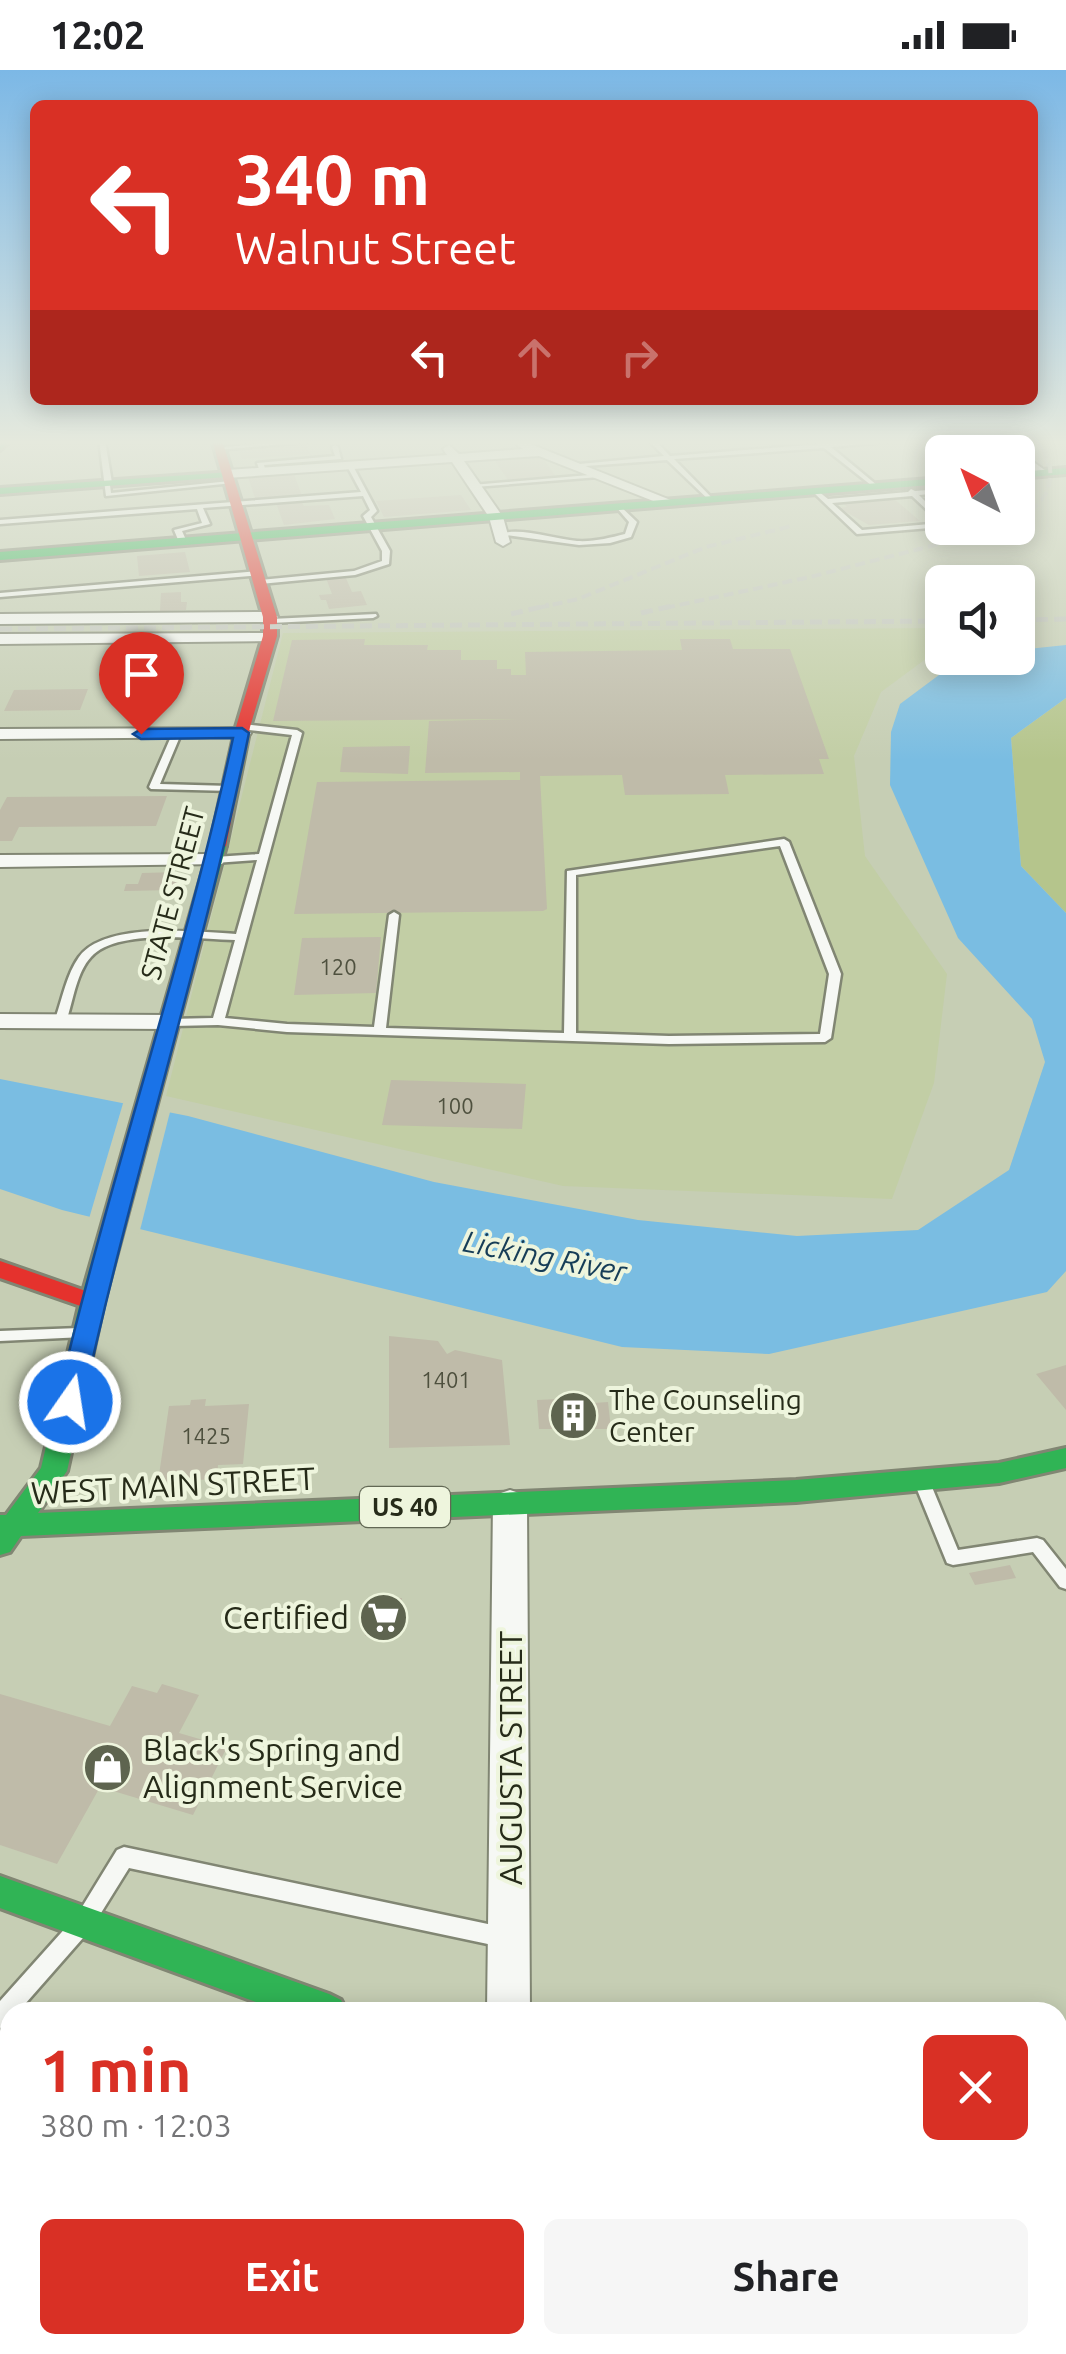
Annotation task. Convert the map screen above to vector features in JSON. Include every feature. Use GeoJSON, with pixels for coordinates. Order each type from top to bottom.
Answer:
{"type":"FeatureCollection","features":[{"type":"Feature","properties":{"kind":"main road"},"geometry":{"type":"LineString","coordinates":[[0,556],[123,547]]}},
{"type":"Feature","properties":{"kind":"main road"},"geometry":{"type":"LineString","coordinates":[[250,547],[270,625]]}},
{"type":"Feature","properties":{"kind":"main road","name":"STATE STREET"},"geometry":{"type":"LineString","coordinates":[[5,1532],[54,1471],[92,1302],[215,860],[242,730],[270,625]]}},
{"type":"Feature","properties":{"kind":"main road"},"geometry":{"type":"LineString","coordinates":[[0,1269],[92,1302]]}},
{"type":"Feature","properties":{"kind":"main road","name":"WEST MAIN STREET"},"geometry":{"type":"LineString","coordinates":[[5,1532],[796,1491],[999,1473],[1066,1458]]}},
{"type":"Feature","properties":{"kind":"main road"},"geometry":{"type":"LineString","coordinates":[[0,1892],[301,2002]]}},
{"type":"Feature","properties":{"kind":"street"},"geometry":{"type":"LineString","coordinates":[[0,619],[270,625]]}},
{"type":"Feature","properties":{"kind":"street"},"geometry":{"type":"LineString","coordinates":[[0,639],[270,625]]}},
{"type":"Feature","properties":{"kind":"street"},"geometry":{"type":"LineString","coordinates":[[0,734],[242,730]]}},
{"type":"Feature","properties":{"kind":"street"},"geometry":{"type":"LineString","coordinates":[[0,861],[215,860]]}},
{"type":"Feature","properties":{"kind":"street"},"geometry":{"type":"LineString","coordinates":[[0,1021],[60,1022],[166,1034]]}},
{"type":"Feature","properties":{"kind":"street","name":"AUGUSTA STREET"},"geometry":{"type":"LineString","coordinates":[[508,2002],[510,1503]]}},
{"type":"Feature","properties":{"kind":"lane"},"geometry":{"type":"LineString","coordinates":[[0,595],[355,573],[382,566],[386,551],[383,547]]}},
{"type":"Feature","properties":{"kind":"lane"},"geometry":{"type":"LineString","coordinates":[[270,625],[373,616]]}},
{"type":"Feature","properties":{"kind":"lane"},"geometry":{"type":"LineString","coordinates":[[218,1021],[296,732],[242,730]]}},
{"type":"Feature","properties":{"kind":"lane"},"geometry":{"type":"LineString","coordinates":[[176,734],[154,787],[230,790]]}},
{"type":"Feature","properties":{"kind":"lane"},"geometry":{"type":"LineString","coordinates":[[166,1034],[218,1021],[287,1028],[570,1036],[826,1038],[835,974],[784,842],[570,873],[570,1036]]}},
{"type":"Feature","properties":{"kind":"lane"},"geometry":{"type":"LineString","coordinates":[[215,860],[261,858]]}},
{"type":"Feature","properties":{"kind":"lane"},"geometry":{"type":"LineString","coordinates":[[380,1028],[394,916]]}},
{"type":"Feature","properties":{"kind":"lane"},"geometry":{"type":"LineString","coordinates":[[60,1022],[86,955],[99,945],[124,937],[242,938]]}},
{"type":"Feature","properties":{"kind":"lane"},"geometry":{"type":"LineString","coordinates":[[0,1336],[86,1333]]}},
{"type":"Feature","properties":{"kind":"lane"},"geometry":{"type":"LineString","coordinates":[[922,1481],[953,1558],[1036,1545],[1066,1582]]}},
{"type":"Feature","properties":{"kind":"lane"},"geometry":{"type":"LineString","coordinates":[[13,2002],[83,1923],[124,1857],[510,1938]]}},
{"type":"Feature","properties":{"kind":"shaded area"},"geometry":{"type":"Polygon","coordinates":[[[925,628],[925,660],[881,692],[854,756],[865,856],[947,974],[934,1083],[892,1199],[563,1186],[166,1096],[283,633],[925,628]]]}},
{"type":"Feature","properties":{"kind":"shaded area"},"geometry":{"type":"Polygon","coordinates":[[[1066,698],[1066,913],[1021,866],[1011,738],[1066,698]]]}},
{"type":"Feature","properties":{"kind":"water","name":"Licking River"},"geometry":{"type":"Polygon","coordinates":[[[1066,645],[1066,698],[1011,738],[1021,866],[1066,913],[1066,1271],[1047,1292],[769,1354],[622,1347],[62,1210],[0,1189],[0,1079],[188,1116],[434,1182],[638,1220],[797,1236],[918,1230],[1009,1170],[1045,1062],[1032,1019],[958,938],[890,785],[891,732],[900,704],[939,675],[1035,675],[1035,648],[1066,645]]]}},
{"type":"Feature","properties":{"kind":"pier"},"geometry":{"type":"Polygon","coordinates":[[[124,1100],[171,1108],[139,1234],[88,1222],[124,1100]]]}},
{"type":"Feature","properties":{"kind":"building"},"geometry":{"type":"Polygon","coordinates":[[[185,552],[190,572],[139,576],[137,556],[185,552]]]}},
{"type":"Feature","properties":{"kind":"building"},"geometry":{"type":"Polygon","coordinates":[[[345,576],[352,592],[361,591],[367,605],[329,609],[319,595],[332,594],[326,578],[345,576]]]}},
{"type":"Feature","properties":{"kind":"building"},"geometry":{"type":"Polygon","coordinates":[[[181,592],[181,602],[187,602],[186,610],[160,611],[161,593],[181,592]]]}},
{"type":"Feature","properties":{"kind":"building"},"geometry":{"type":"Polygon","coordinates":[[[365,639],[364,645],[428,645],[427,650],[461,650],[461,660],[497,660],[497,669],[511,669],[511,675],[526,675],[525,652],[682,650],[680,639],[730,639],[733,649],[790,649],[829,759],[819,759],[824,774],[725,775],[729,794],[625,795],[622,775],[540,776],[547,909],[543,911],[294,914],[317,782],[520,780],[520,772],[425,773],[429,721],[517,719],[273,721],[292,640],[365,639]]]}},
{"type":"Feature","properties":{"kind":"building"},"geometry":{"type":"Polygon","coordinates":[[[88,689],[80,710],[4,711],[14,690],[88,689]]]}},
{"type":"Feature","properties":{"kind":"building"},"geometry":{"type":"Polygon","coordinates":[[[410,746],[408,774],[340,772],[343,747],[410,746]]]}},
{"type":"Feature","properties":{"kind":"building"},"geometry":{"type":"Polygon","coordinates":[[[167,796],[156,826],[19,827],[12,841],[0,841],[0,810],[7,797],[167,796]]]}},
{"type":"Feature","properties":{"kind":"building"},"geometry":{"type":"Polygon","coordinates":[[[180,872],[175,890],[124,891],[126,884],[138,884],[142,873],[180,872]]]}},
{"type":"Feature","properties":{"kind":"building"},"geometry":{"type":"Polygon","coordinates":[[[381,937],[376,993],[294,995],[302,938],[381,937]]]}},
{"type":"Feature","properties":{"kind":"building"},"geometry":{"type":"Polygon","coordinates":[[[391,1080],[526,1084],[522,1129],[382,1125],[391,1080]]]}},
{"type":"Feature","properties":{"kind":"building"},"geometry":{"type":"Polygon","coordinates":[[[389,1336],[438,1341],[447,1354],[455,1350],[502,1360],[510,1445],[389,1448],[389,1336]]]}},
{"type":"Feature","properties":{"kind":"building"},"geometry":{"type":"Polygon","coordinates":[[[1066,1365],[1066,1410],[1036,1374],[1066,1365]]]}},
{"type":"Feature","properties":{"kind":"building","name":"The Counseling Center"},"geometry":{"type":"Polygon","coordinates":[[[579,1398],[580,1404],[608,1402],[611,1429],[539,1429],[537,1400],[579,1398]]]}},
{"type":"Feature","properties":{"kind":"building"},"geometry":{"type":"Polygon","coordinates":[[[206,1399],[205,1406],[249,1404],[243,1464],[218,1465],[217,1479],[158,1482],[169,1406],[206,1399]]]}},
{"type":"Feature","properties":{"kind":"building"},"geometry":{"type":"Polygon","coordinates":[[[1010,1565],[1016,1578],[975,1585],[969,1573],[1010,1565]]]}},
{"type":"Feature","properties":{"kind":"building","name":"Certified"},"geometry":{"type":"Polygon","coordinates":[[[402,1598],[401,1635],[365,1636],[367,1599],[402,1598]]]}},
{"type":"Feature","properties":{"kind":"building","name":"Black's Spring and Alignment Service"},"geometry":{"type":"Polygon","coordinates":[[[162,1684],[199,1695],[179,1733],[227,1747],[193,1815],[100,1787],[57,1864],[0,1845],[0,1694],[110,1726],[132,1686],[157,1693],[162,1684]]]}},
{"type":"Feature","properties":{"kind":"railway"},"geometry":{"type":"LineString","coordinates":[[538,608],[578,599],[708,547]]}},
{"type":"Feature","properties":{"kind":"railway"},"geometry":{"type":"LineString","coordinates":[[665,608],[929,547]]}},
{"type":"Feature","properties":{"kind":"railway"},"geometry":{"type":"LineString","coordinates":[[511,614],[549,605]]}},
{"type":"Feature","properties":{"kind":"railway"},"geometry":{"type":"LineString","coordinates":[[641,613],[676,605]]}},
{"type":"Feature","properties":{"kind":"railway"},"geometry":{"type":"LineString","coordinates":[[1035,620],[1066,619]]}},
{"type":"Feature","properties":{"kind":"railway"},"geometry":{"type":"LineString","coordinates":[[0,629],[925,621]]}},
{"type":"Feature","properties":{"kind":"traffic: fast"},"geometry":{"type":"LineString","coordinates":[[0,556],[118,547]]}},
{"type":"Feature","properties":{"kind":"traffic: fast"},"geometry":{"type":"LineString","coordinates":[[0,1544],[54,1471],[92,1302],[218,846]]}},
{"type":"Feature","properties":{"kind":"traffic: fast"},"geometry":{"type":"LineString","coordinates":[[0,1526],[796,1491],[999,1473],[1066,1458]]}},
{"type":"Feature","properties":{"kind":"traffic: fast"},"geometry":{"type":"LineString","coordinates":[[0,1892],[302,2002]]}},
{"type":"Feature","properties":{"kind":"traffic: jam"},"geometry":{"type":"LineString","coordinates":[[218,846],[243,727],[270,636],[270,617],[249,547]]}},
{"type":"Feature","properties":{"kind":"traffic: jam"},"geometry":{"type":"LineString","coordinates":[[0,1269],[92,1302]]}},
{"type":"Feature","properties":{"kind":"place","name":"The Counseling Center"},"geometry":{"type":"Point","coordinates":[574,1415]}},
{"type":"Feature","properties":{"kind":"place","name":"Certified"},"geometry":{"type":"Point","coordinates":[384,1617]}},
{"type":"Feature","properties":{"kind":"place","name":"Black's Spring and Alignment Service"},"geometry":{"type":"Point","coordinates":[108,1767]}},
{"type":"Feature","properties":{"kind":"route"},"geometry":{"type":"LineString","coordinates":[[70,1402],[92,1302],[215,860],[242,733],[141,734]]}}]}
